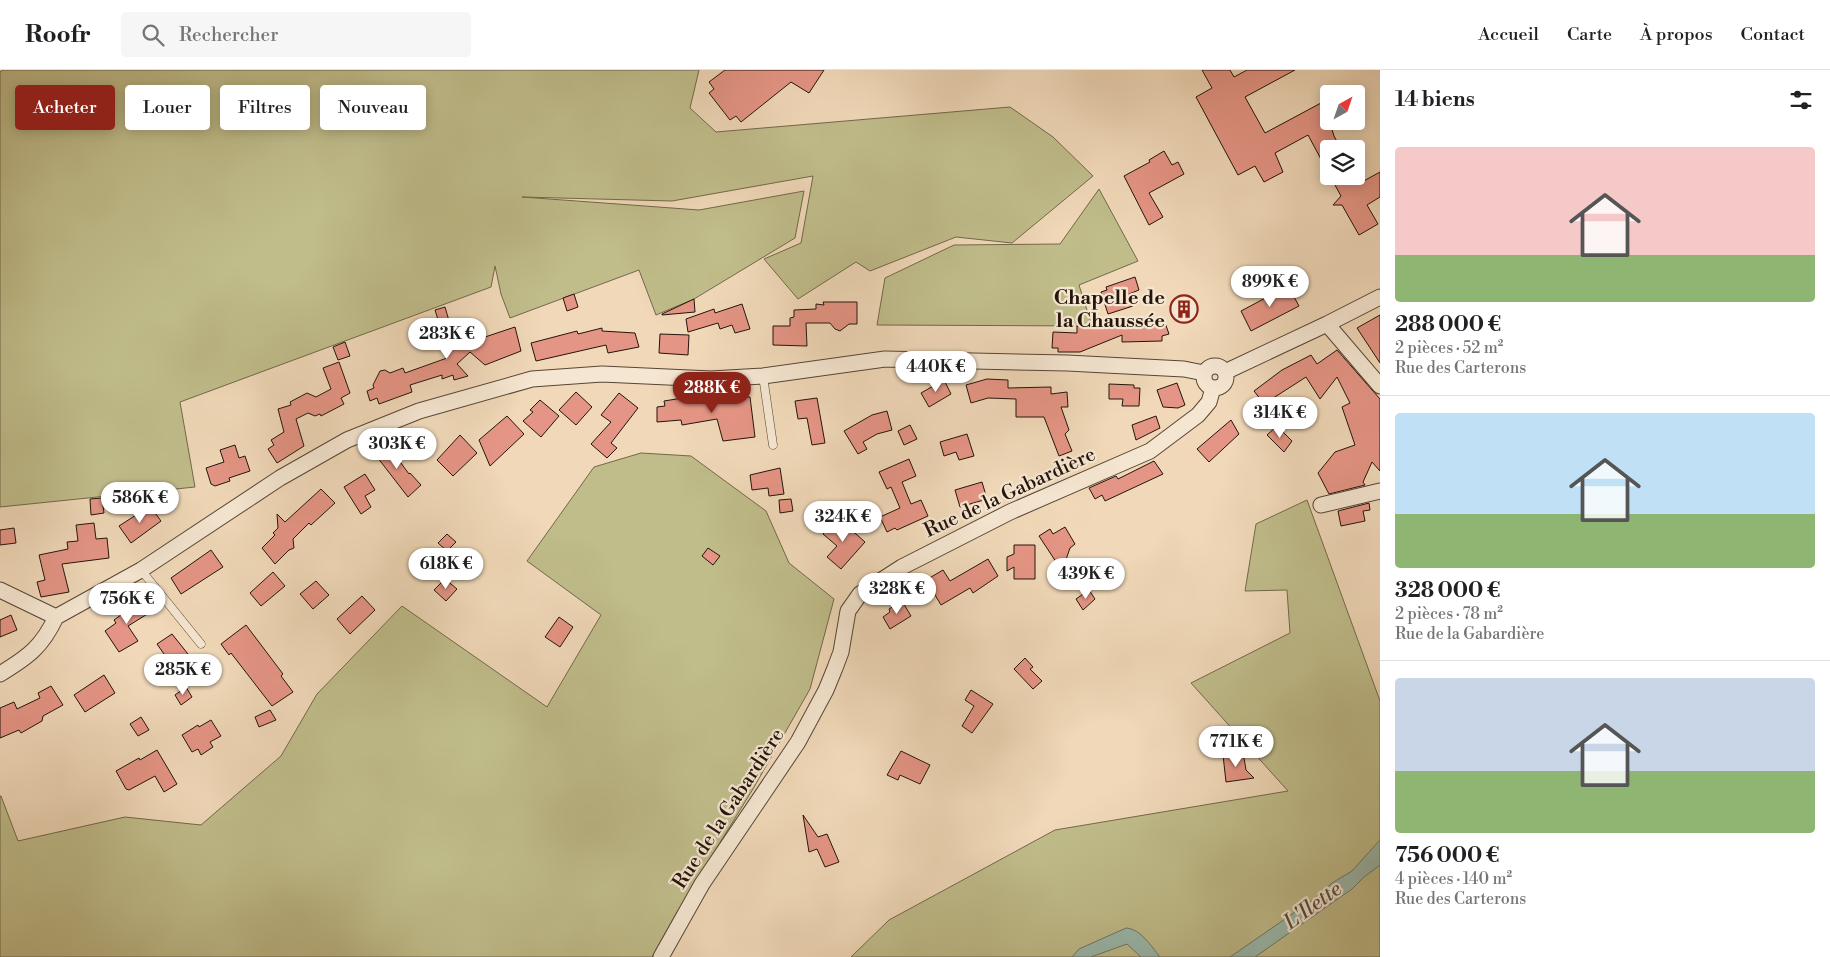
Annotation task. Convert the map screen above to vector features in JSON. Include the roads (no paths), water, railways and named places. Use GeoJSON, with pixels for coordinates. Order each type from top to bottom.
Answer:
{"type":"FeatureCollection","features":[{"type":"Feature","properties":{"kind":"street"},"geometry":{"type":"LineString","coordinates":[[1225,372],[1327,324],[1380,296]]}},
{"type":"Feature","properties":{"kind":"street"},"geometry":{"type":"LineString","coordinates":[[1327,324],[1380,386]]}},
{"type":"Feature","properties":{"kind":"street"},"geometry":{"type":"LineString","coordinates":[[0,674],[37,649],[47,637],[56,617],[141,570],[280,478],[347,440],[419,411],[532,380],[602,374],[711,379],[763,376],[884,359],[1067,362],[1184,368],[1204,373]]}},
{"type":"Feature","properties":{"kind":"street"},"geometry":{"type":"LineString","coordinates":[[1213,366],[1220,366],[1225,372],[1225,382],[1220,387],[1213,388],[1206,384],[1204,373],[1213,366]]}},
{"type":"Feature","properties":{"kind":"street","name":"Rue de la Gabardière"},"geometry":{"type":"LineString","coordinates":[[661,957],[702,884],[774,778],[807,725],[841,652],[848,611],[860,594],[902,567],[1010,512],[1150,451],[1198,415],[1209,402],[1213,388]]}},
{"type":"Feature","properties":{"kind":"street"},"geometry":{"type":"LineString","coordinates":[[1321,505],[1380,491]]}},
{"type":"Feature","properties":{"kind":"street"},"geometry":{"type":"LineString","coordinates":[[0,590],[56,617]]}},
{"type":"Feature","properties":{"kind":"lane"},"geometry":{"type":"LineString","coordinates":[[763,376],[773,445]]}},
{"type":"Feature","properties":{"kind":"lane"},"geometry":{"type":"LineString","coordinates":[[141,570],[201,644]]}},
{"type":"Feature","properties":{"kind":"water","name":"L'Ilette"},"geometry":{"type":"Polygon","coordinates":[[[1380,840],[1380,865],[1352,889],[1255,957],[1230,957],[1314,899],[1332,883],[1352,871],[1380,840]]]}},
{"type":"Feature","properties":{"kind":"water"},"geometry":{"type":"Polygon","coordinates":[[[1126,928],[1136,931],[1141,935],[1160,957],[1141,957],[1127,944],[1091,957],[1072,957],[1079,949],[1126,928]]]}},
{"type":"Feature","properties":{"kind":"place","name":"Chapelle de la Chaussée"},"geometry":{"type":"Point","coordinates":[1184,309]}}]}
